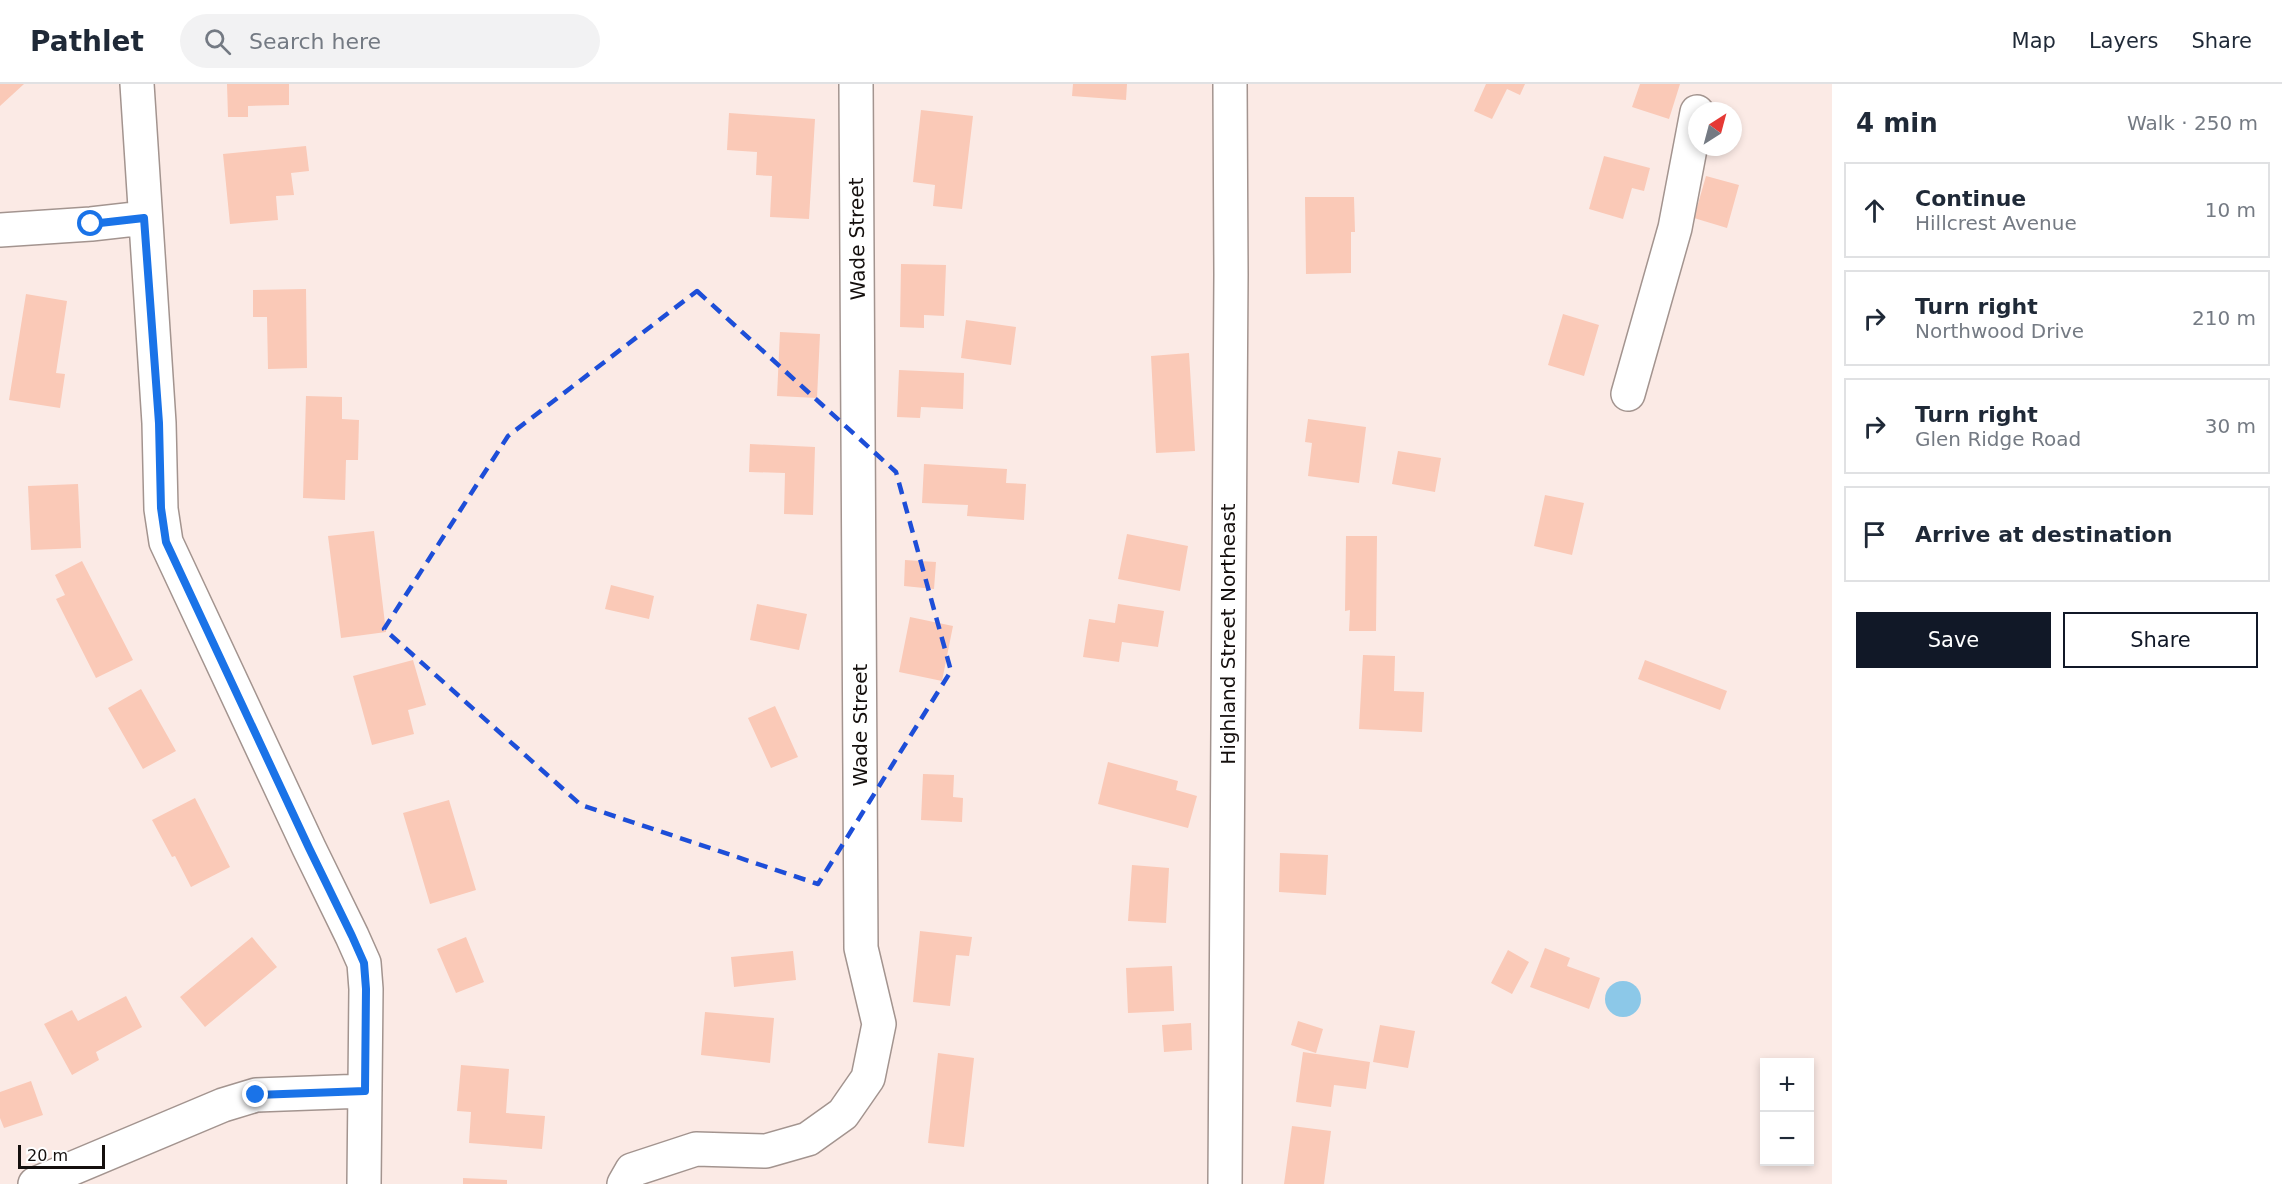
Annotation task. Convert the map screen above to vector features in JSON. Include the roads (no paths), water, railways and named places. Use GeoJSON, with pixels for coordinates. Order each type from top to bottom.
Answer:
{"type":"FeatureCollection","features":[{"type":"Feature","properties":{"kind":"street"},"geometry":{"type":"LineString","coordinates":[[137,84],[159,423],[161,508],[166,542],[364,963],[366,989],[364,1184]]}},
{"type":"Feature","properties":{"kind":"street","name":"Wade Street"},"geometry":{"type":"LineString","coordinates":[[624,1184],[632,1170],[696,1149],[766,1151],[808,1139],[843,1114],[868,1078],[879,1024],[861,948],[856,84]]}},
{"type":"Feature","properties":{"kind":"street","name":"Highland Street Northeast"},"geometry":{"type":"LineString","coordinates":[[1225,1184],[1231,274],[1230,84]]}},
{"type":"Feature","properties":{"kind":"street"},"geometry":{"type":"LineString","coordinates":[[1699,102],[1702,84]]}},
{"type":"Feature","properties":{"kind":"street"},"geometry":{"type":"LineString","coordinates":[[1628,394],[1675,228],[1689,156]]}},
{"type":"Feature","properties":{"kind":"street"},"geometry":{"type":"LineString","coordinates":[[0,230],[144,218]]}},
{"type":"Feature","properties":{"kind":"street"},"geometry":{"type":"LineString","coordinates":[[35,1184],[223,1105],[256,1095],[365,1091]]}},
{"type":"Feature","properties":{"kind":"water"},"geometry":{"type":"Polygon","coordinates":[[[1623,981],[1636,986],[1641,999],[1636,1012],[1623,1017],[1610,1012],[1605,999],[1610,986],[1623,981]]]}}]}
